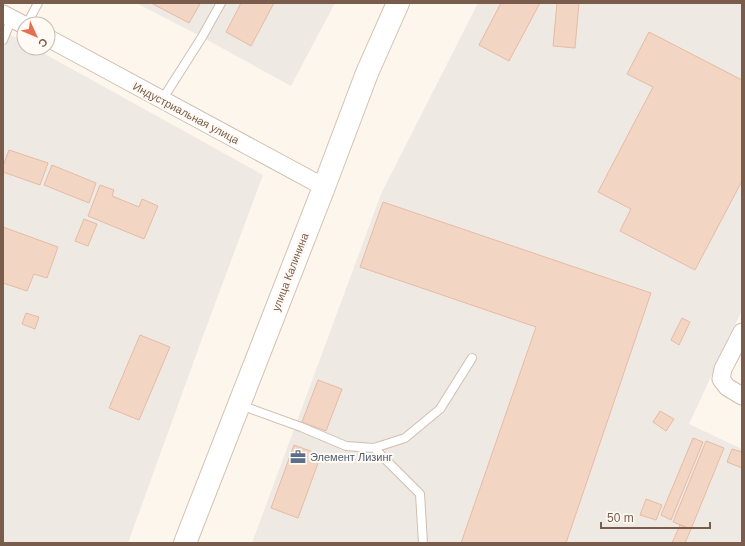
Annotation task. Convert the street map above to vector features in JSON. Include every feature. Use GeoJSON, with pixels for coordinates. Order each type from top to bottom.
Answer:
{"type":"FeatureCollection","features":[{"type":"Feature","properties":{"kind":"main road","name":"улица Калинина"},"geometry":{"type":"LineString","coordinates":[[185,543],[367,73],[398,3]]}},
{"type":"Feature","properties":{"kind":"street","name":"Индустриальная улица"},"geometry":{"type":"LineString","coordinates":[[56,42],[324,187]]}},
{"type":"Feature","properties":{"kind":"street"},"geometry":{"type":"LineString","coordinates":[[742,332],[723,369],[721,379],[727,387],[742,396]]}},
{"type":"Feature","properties":{"kind":"lane"},"geometry":{"type":"LineString","coordinates":[[22,16],[38,3]]}},
{"type":"Feature","properties":{"kind":"lane"},"geometry":{"type":"LineString","coordinates":[[162,100],[202,37],[221,3]]}},
{"type":"Feature","properties":{"kind":"lane"},"geometry":{"type":"LineString","coordinates":[[3,40],[16,21]]}},
{"type":"Feature","properties":{"kind":"lane"},"geometry":{"type":"LineString","coordinates":[[239,405],[346,446],[374,448],[406,438],[440,409],[472,358]]}},
{"type":"Feature","properties":{"kind":"lane"},"geometry":{"type":"LineString","coordinates":[[374,448],[420,494],[423,543]]}},
{"type":"Feature","properties":{"kind":"shaded area"},"geometry":{"type":"Polygon","coordinates":[[[136,3],[335,3],[291,86],[136,3]]]}},
{"type":"Feature","properties":{"kind":"shaded area"},"geometry":{"type":"Polygon","coordinates":[[[478,3],[742,3],[742,310],[689,424],[742,449],[742,543],[252,543],[381,194],[478,3]]]}},
{"type":"Feature","properties":{"kind":"shaded area"},"geometry":{"type":"Polygon","coordinates":[[[3,31],[16,38],[16,56],[48,56],[263,175],[128,543],[3,543],[3,31]]]}},
{"type":"Feature","properties":{"kind":"building"},"geometry":{"type":"Polygon","coordinates":[[[151,3],[198,3],[200,4],[189,23],[151,3]]]}},
{"type":"Feature","properties":{"kind":"building"},"geometry":{"type":"Polygon","coordinates":[[[241,3],[274,3],[251,46],[226,32],[241,3]]]}},
{"type":"Feature","properties":{"kind":"building"},"geometry":{"type":"Polygon","coordinates":[[[501,3],[540,3],[509,61],[479,45],[501,3]]]}},
{"type":"Feature","properties":{"kind":"building"},"geometry":{"type":"Polygon","coordinates":[[[557,3],[579,3],[575,48],[553,46],[557,3]]]}},
{"type":"Feature","properties":{"kind":"building"},"geometry":{"type":"Polygon","coordinates":[[[649,32],[742,80],[742,181],[695,270],[620,231],[631,209],[598,192],[653,87],[627,74],[649,32]]]}},
{"type":"Feature","properties":{"kind":"building"},"geometry":{"type":"Polygon","coordinates":[[[9,150],[48,163],[40,185],[3,172],[3,166],[9,150]]]}},
{"type":"Feature","properties":{"kind":"building"},"geometry":{"type":"Polygon","coordinates":[[[52,165],[96,183],[89,203],[44,185],[52,165]]]}},
{"type":"Feature","properties":{"kind":"building"},"geometry":{"type":"Polygon","coordinates":[[[100,185],[114,190],[112,196],[139,207],[142,199],[158,206],[144,239],[88,216],[100,185]]]}},
{"type":"Feature","properties":{"kind":"building"},"geometry":{"type":"Polygon","coordinates":[[[383,202],[651,293],[566,543],[461,543],[536,327],[360,267],[383,202]]]}},
{"type":"Feature","properties":{"kind":"building"},"geometry":{"type":"Polygon","coordinates":[[[84,219],[97,224],[88,246],[75,241],[84,219]]]}},
{"type":"Feature","properties":{"kind":"building"},"geometry":{"type":"Polygon","coordinates":[[[3,227],[58,247],[47,278],[34,274],[27,291],[3,283],[3,227]]]}},
{"type":"Feature","properties":{"kind":"building"},"geometry":{"type":"Polygon","coordinates":[[[26,313],[39,317],[35,329],[22,324],[26,313]]]}},
{"type":"Feature","properties":{"kind":"building"},"geometry":{"type":"Polygon","coordinates":[[[682,318],[690,322],[679,345],[671,340],[682,318]]]}},
{"type":"Feature","properties":{"kind":"building"},"geometry":{"type":"Polygon","coordinates":[[[140,335],[170,347],[139,420],[109,408],[140,335]]]}},
{"type":"Feature","properties":{"kind":"building"},"geometry":{"type":"Polygon","coordinates":[[[318,380],[342,389],[326,431],[302,422],[318,380]]]}},
{"type":"Feature","properties":{"kind":"building"},"geometry":{"type":"Polygon","coordinates":[[[660,411],[674,419],[666,431],[653,422],[660,411]]]}},
{"type":"Feature","properties":{"kind":"building"},"geometry":{"type":"Polygon","coordinates":[[[693,438],[703,442],[671,520],[661,515],[693,438]]]}},
{"type":"Feature","properties":{"kind":"building"},"geometry":{"type":"Polygon","coordinates":[[[706,441],[724,448],[691,529],[673,522],[706,441]]]}},
{"type":"Feature","properties":{"kind":"building"},"geometry":{"type":"Polygon","coordinates":[[[294,445],[321,455],[298,518],[271,508],[294,445]]]}},
{"type":"Feature","properties":{"kind":"building"},"geometry":{"type":"Polygon","coordinates":[[[732,449],[742,452],[742,468],[727,462],[732,449]]]}},
{"type":"Feature","properties":{"kind":"building"},"geometry":{"type":"Polygon","coordinates":[[[646,499],[662,505],[656,520],[640,515],[646,499]]]}},
{"type":"Feature","properties":{"kind":"building"},"geometry":{"type":"Polygon","coordinates":[[[680,525],[691,529],[685,543],[672,543],[680,525]]]}},
{"type":"Feature","properties":{"kind":"place","name":"Элемент Лизинг"},"geometry":{"type":"Point","coordinates":[298,457]}}]}
